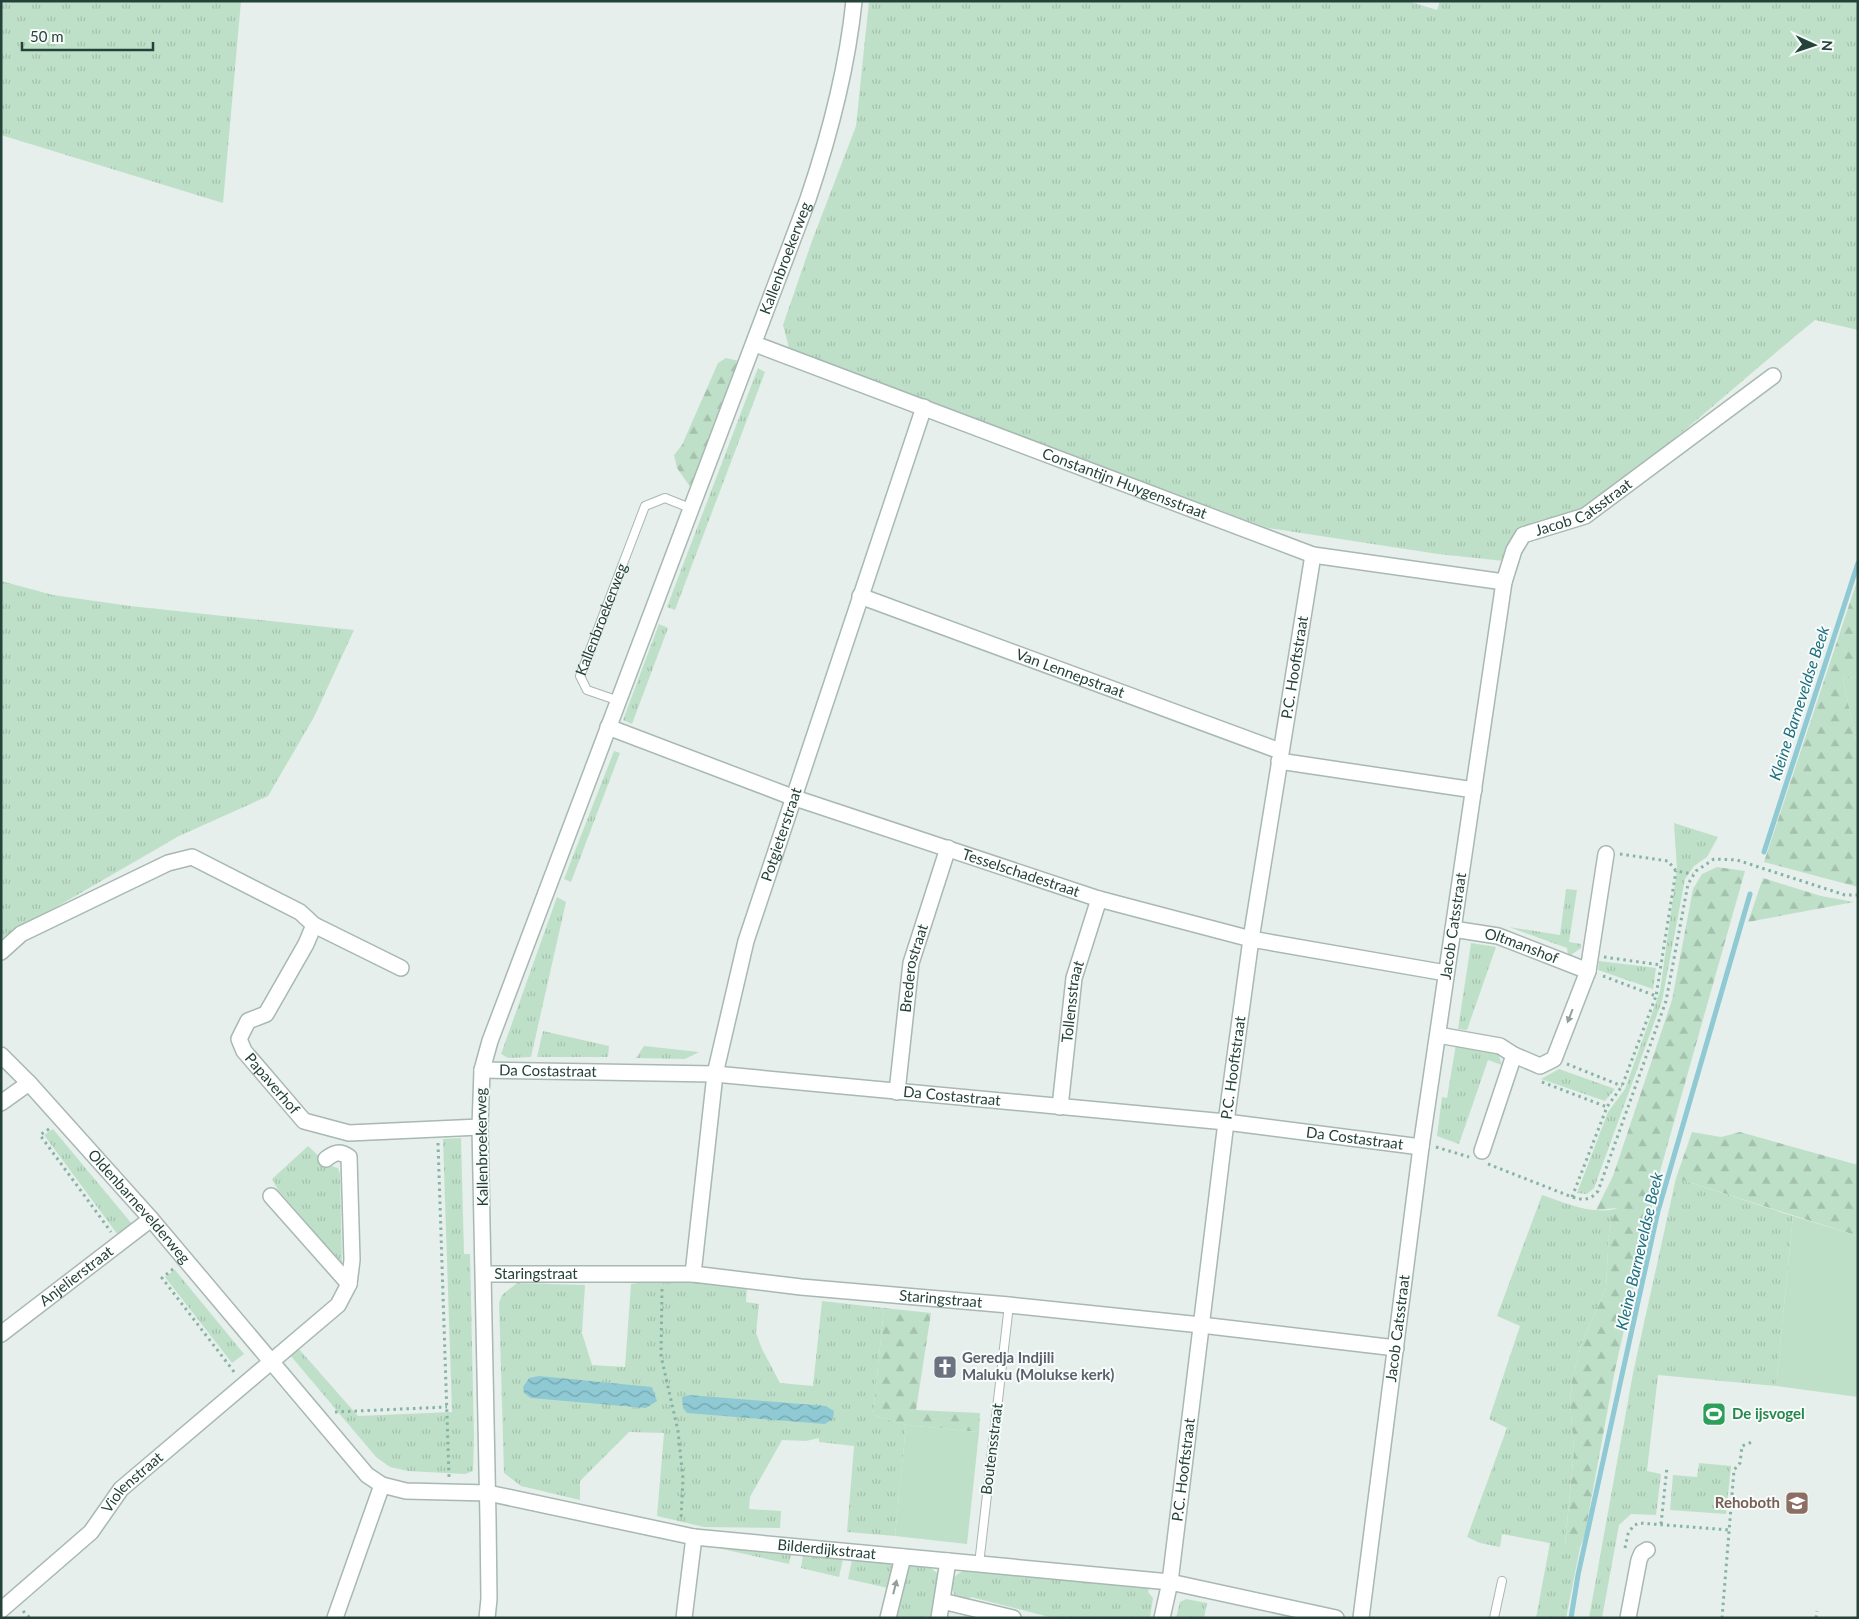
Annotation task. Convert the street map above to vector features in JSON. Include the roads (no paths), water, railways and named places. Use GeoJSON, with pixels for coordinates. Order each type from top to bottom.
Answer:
{"type":"FeatureCollection","features":[{"type":"Feature","properties":{"kind":"street","name":"Kallenbroekerweg"},"geometry":{"type":"LineString","coordinates":[[487,1618],[489,1599],[488,1493],[480,1127],[482,1070],[490,1041],[690,508],[755,344],[828,139],[850,44],[854,1]]}},
{"type":"Feature","properties":{"kind":"street","name":"Constantijn Huygensstraat"},"geometry":{"type":"LineString","coordinates":[[755,344],[1314,555],[1504,582]]}},
{"type":"Feature","properties":{"kind":"street","name":"Jacob Catsstraat"},"geometry":{"type":"LineString","coordinates":[[1362,1618],[1446,973],[1504,582],[1514,550],[1523,536],[1585,516],[1773,376]]}},
{"type":"Feature","properties":{"kind":"street","name":"Potgieterstraat"},"geometry":{"type":"LineString","coordinates":[[693,1274],[715,1074],[746,941],[792,797],[924,407]]}},
{"type":"Feature","properties":{"kind":"street","name":"P.C. Hooftstraat"},"geometry":{"type":"LineString","coordinates":[[1162,1618],[1170,1582],[1200,1325],[1251,939],[1314,555]]}},
{"type":"Feature","properties":{"kind":"street","name":"Van Lennepstraat"},"geometry":{"type":"LineString","coordinates":[[860,596],[1280,756],[1474,790]]}},
{"type":"Feature","properties":{"kind":"street","name":"Tesselschadestraat"},"geometry":{"type":"LineString","coordinates":[[608,727],[792,797],[1099,899],[1251,939],[1446,973]]}},
{"type":"Feature","properties":{"kind":"street","name":"Brederostraat"},"geometry":{"type":"LineString","coordinates":[[897,1092],[911,963],[948,848]]}},
{"type":"Feature","properties":{"kind":"street"},"geometry":{"type":"LineString","coordinates":[[1438,1036],[1500,1046],[1514,1055],[1540,1066],[1554,1059],[1588,971],[1606,854]]}},
{"type":"Feature","properties":{"kind":"street"},"geometry":{"type":"LineString","coordinates":[[1,952],[21,934],[168,863],[192,857],[300,912],[314,925],[400,968]]}},
{"type":"Feature","properties":{"kind":"street","name":"Tollensstraat"},"geometry":{"type":"LineString","coordinates":[[1060,1107],[1074,978],[1099,899]]}},
{"type":"Feature","properties":{"kind":"street","name":"Papaverhof"},"geometry":{"type":"LineString","coordinates":[[314,925],[306,944],[266,1014],[248,1021],[239,1039],[244,1051],[304,1121],[348,1133],[480,1127]]}},
{"type":"Feature","properties":{"kind":"street","name":"Oltmanshof"},"geometry":{"type":"LineString","coordinates":[[1453,929],[1498,936],[1588,971]]}},
{"type":"Feature","properties":{"kind":"street","name":"Oldenbarnevelderweg"},"geometry":{"type":"LineString","coordinates":[[1,1055],[30,1083],[186,1260],[367,1475],[382,1485],[406,1491],[488,1493]]}},
{"type":"Feature","properties":{"kind":"street"},"geometry":{"type":"LineString","coordinates":[[1477,1156],[1514,1055]]}},
{"type":"Feature","properties":{"kind":"street","name":"Da Costastraat"},"geometry":{"type":"LineString","coordinates":[[482,1070],[715,1074],[1226,1122],[1422,1147]]}},
{"type":"Feature","properties":{"kind":"street"},"geometry":{"type":"LineString","coordinates":[[1,1103],[30,1083]]}},
{"type":"Feature","properties":{"kind":"street"},"geometry":{"type":"LineString","coordinates":[[270,1362],[338,1305],[348,1284],[352,1260],[349,1157],[342,1153],[334,1153],[326,1159]]}},
{"type":"Feature","properties":{"kind":"street"},"geometry":{"type":"LineString","coordinates":[[271,1196],[348,1284]]}},
{"type":"Feature","properties":{"kind":"street","name":"Anjelierstraat"},"geometry":{"type":"LineString","coordinates":[[1,1334],[150,1219]]}},
{"type":"Feature","properties":{"kind":"street","name":"Staringstraat"},"geometry":{"type":"LineString","coordinates":[[484,1274],[693,1274],[801,1287],[1009,1305],[1200,1325],[1396,1348]]}},
{"type":"Feature","properties":{"kind":"street","name":"Violenstraat"},"geometry":{"type":"LineString","coordinates":[[1,1610],[91,1532],[121,1489],[270,1362]]}},
{"type":"Feature","properties":{"kind":"street"},"geometry":{"type":"LineString","coordinates":[[335,1618],[382,1485]]}},
{"type":"Feature","properties":{"kind":"street","name":"Bilderdijkstraat"},"geometry":{"type":"LineString","coordinates":[[488,1493],[687,1535],[1170,1582],[1336,1618]]}},
{"type":"Feature","properties":{"kind":"street"},"geometry":{"type":"LineString","coordinates":[[684,1618],[687,1535]]}},
{"type":"Feature","properties":{"kind":"street"},"geometry":{"type":"LineString","coordinates":[[1628,1618],[1639,1560],[1642,1553],[1647,1550]]}},
{"type":"Feature","properties":{"kind":"street"},"geometry":{"type":"LineString","coordinates":[[888,1618],[903,1557]]}},
{"type":"Feature","properties":{"kind":"street"},"geometry":{"type":"LineString","coordinates":[[939,1618],[948,1561]]}},
{"type":"Feature","properties":{"kind":"street"},"geometry":{"type":"LineString","coordinates":[[942,1601],[1013,1618]]}},
{"type":"Feature","properties":{"kind":"lane","name":"Kallenbroekerweg"},"geometry":{"type":"LineString","coordinates":[[618,701],[588,690],[580,676],[645,506],[665,498],[690,508]]}},
{"type":"Feature","properties":{"kind":"lane","name":"Boutensstraat"},"geometry":{"type":"LineString","coordinates":[[979,1564],[1009,1305]]}},
{"type":"Feature","properties":{"kind":"lane"},"geometry":{"type":"LineString","coordinates":[[1494,1618],[1502,1581]]}},
{"type":"Feature","properties":{"kind":"water"},"geometry":{"type":"Polygon","coordinates":[[[539,1376],[652,1387],[657,1401],[646,1408],[531,1398],[524,1393],[523,1387],[529,1378],[539,1376]]]}},
{"type":"Feature","properties":{"kind":"water"},"geometry":{"type":"Polygon","coordinates":[[[689,1395],[826,1406],[834,1411],[833,1419],[825,1424],[687,1413],[683,1408],[682,1397],[689,1395]]]}},
{"type":"Feature","properties":{"kind":"waterway","name":"Kleine Barneveldse Beek"},"geometry":{"type":"LineString","coordinates":[[1764,852],[1858,563]]}},
{"type":"Feature","properties":{"kind":"waterway","name":"Kleine Barneveldse Beek"},"geometry":{"type":"LineString","coordinates":[[1571,1618],[1578,1575],[1658,1211],[1750,894]]}},
{"type":"Feature","properties":{"kind":"place","name":"Geredja Indjili Maluku (Molukse kerk)"},"geometry":{"type":"Point","coordinates":[945,1367]}},
{"type":"Feature","properties":{"kind":"place","name":"De ijsvogel"},"geometry":{"type":"Point","coordinates":[1714,1414]}},
{"type":"Feature","properties":{"kind":"place","name":"Rehoboth"},"geometry":{"type":"Point","coordinates":[1797,1503]}}]}
